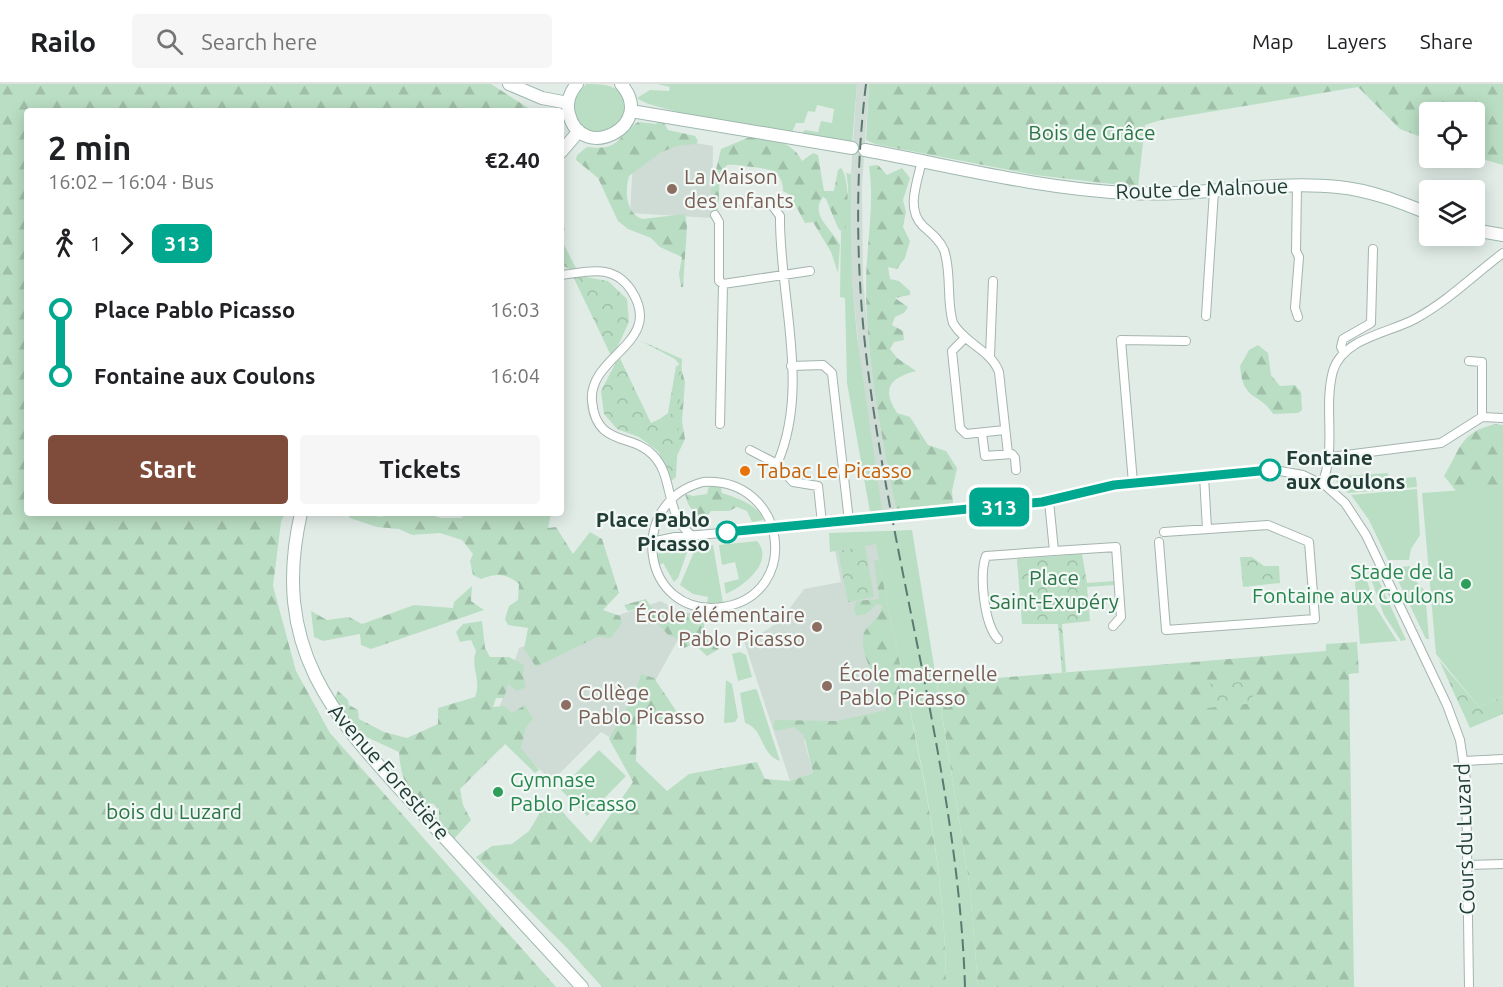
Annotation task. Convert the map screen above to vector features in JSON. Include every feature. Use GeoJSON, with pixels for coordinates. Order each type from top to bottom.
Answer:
{"type":"FeatureCollection","features":[{"type":"Feature","properties":{"kind":"main road"},"geometry":{"type":"LineString","coordinates":[[509,84],[542,98],[568,103]]}},
{"type":"Feature","properties":{"kind":"main road"},"geometry":{"type":"LineString","coordinates":[[578,84],[568,103],[570,118],[579,131],[597,138],[615,134],[623,128],[631,111],[630,99],[621,84]]}},
{"type":"Feature","properties":{"kind":"main road"},"geometry":{"type":"LineString","coordinates":[[631,111],[852,148]]}},
{"type":"Feature","properties":{"kind":"main road"},"geometry":{"type":"LineString","coordinates":[[564,148],[579,131]]}},
{"type":"Feature","properties":{"kind":"main road","name":"Route de Malnoue"},"geometry":{"type":"LineString","coordinates":[[865,150],[1100,191],[1142,193],[1298,186],[1339,187],[1365,191],[1419,210]]}},
{"type":"Feature","properties":{"kind":"main road"},"geometry":{"type":"LineString","coordinates":[[1485,232],[1503,235]]}},
{"type":"Feature","properties":{"kind":"main road","name":"Avenue Forestière"},"geometry":{"type":"LineString","coordinates":[[301,516],[293,566],[298,627],[307,658],[333,710],[356,740],[582,987]]}},
{"type":"Feature","properties":{"kind":"street"},"geometry":{"type":"LineString","coordinates":[[922,160],[913,204],[914,214],[918,221],[939,241],[944,251],[950,314],[957,330],[990,356],[999,372],[1008,454]]}},
{"type":"Feature","properties":{"kind":"street"},"geometry":{"type":"LineString","coordinates":[[1298,186],[1296,251],[1299,267],[1295,308],[1298,317]]}},
{"type":"Feature","properties":{"kind":"street"},"geometry":{"type":"LineString","coordinates":[[1206,316],[1214,191]]}},
{"type":"Feature","properties":{"kind":"street"},"geometry":{"type":"LineString","coordinates":[[739,201],[772,205],[779,211],[791,366],[792,414],[777,464]]}},
{"type":"Feature","properties":{"kind":"street"},"geometry":{"type":"LineString","coordinates":[[715,215],[720,222],[719,280],[723,284],[720,424]]}},
{"type":"Feature","properties":{"kind":"street"},"geometry":{"type":"LineString","coordinates":[[1344,353],[1341,346],[1343,339],[1371,323],[1373,249]]}},
{"type":"Feature","properties":{"kind":"street"},"geometry":{"type":"LineString","coordinates":[[1322,484],[1330,457],[1333,373],[1344,353],[1355,345],[1424,314],[1503,254]]}},
{"type":"Feature","properties":{"kind":"street"},"geometry":{"type":"LineString","coordinates":[[564,274],[587,270],[608,272],[623,281],[635,298],[639,318],[635,334],[626,348],[597,376],[592,391],[592,404],[598,420],[609,434],[652,454],[663,474],[677,521],[692,536]]}},
{"type":"Feature","properties":{"kind":"street"},"geometry":{"type":"LineString","coordinates":[[723,284],[810,272]]}},
{"type":"Feature","properties":{"kind":"street"},"geometry":{"type":"LineString","coordinates":[[990,356],[993,281]]}},
{"type":"Feature","properties":{"kind":"street"},"geometry":{"type":"LineString","coordinates":[[965,338],[952,351],[960,428],[966,434],[1005,430]]}},
{"type":"Feature","properties":{"kind":"street"},"geometry":{"type":"LineString","coordinates":[[1133,483],[1121,340],[1186,341]]}},
{"type":"Feature","properties":{"kind":"street"},"geometry":{"type":"LineString","coordinates":[[1469,362],[1482,362],[1482,417]]}},
{"type":"Feature","properties":{"kind":"street"},"geometry":{"type":"LineString","coordinates":[[791,366],[823,365],[832,373],[849,521]]}},
{"type":"Feature","properties":{"kind":"street"},"geometry":{"type":"LineString","coordinates":[[1330,457],[1441,443],[1482,417],[1503,418]]}},
{"type":"Feature","properties":{"kind":"street"},"geometry":{"type":"LineString","coordinates":[[982,433],[985,456],[1008,454],[1015,458],[1016,470]]}},
{"type":"Feature","properties":{"kind":"street"},"geometry":{"type":"LineString","coordinates":[[750,450],[777,464],[793,482],[818,486],[822,523]]}},
{"type":"Feature","properties":{"kind":"street","name":"Cours du Luzard"},"geometry":{"type":"LineString","coordinates":[[651,547],[656,542],[675,537],[881,519],[1048,501],[1104,487],[1204,476],[1278,470],[1303,475],[1322,484],[1345,503],[1366,535],[1452,715],[1464,761],[1468,987]]}},
{"type":"Feature","properties":{"kind":"street"},"geometry":{"type":"LineString","coordinates":[[1204,476],[1207,529]]}},
{"type":"Feature","properties":{"kind":"street"},"geometry":{"type":"LineString","coordinates":[[703,482],[726,482],[755,497],[769,514],[773,528],[775,553],[767,577],[745,599],[721,607],[700,606],[671,592],[656,571],[651,547],[658,518],[669,499],[691,485],[703,482]]}},
{"type":"Feature","properties":{"kind":"street"},"geometry":{"type":"LineString","coordinates":[[1048,501],[1054,551]]}},
{"type":"Feature","properties":{"kind":"street"},"geometry":{"type":"LineString","coordinates":[[658,518],[661,532],[675,537]]}},
{"type":"Feature","properties":{"kind":"street"},"geometry":{"type":"LineString","coordinates":[[1159,542],[1166,630],[1315,619],[1308,542],[1268,525],[1164,532]]}},
{"type":"Feature","properties":{"kind":"street"},"geometry":{"type":"LineString","coordinates":[[998,639],[990,631],[987,621],[983,565],[987,556],[1116,547],[1121,617],[1113,626]]}},
{"type":"Feature","properties":{"kind":"street"},"geometry":{"type":"LineString","coordinates":[[1464,761],[1503,759]]}},
{"type":"Feature","properties":{"kind":"street"},"geometry":{"type":"LineString","coordinates":[[1467,865],[1503,864]]}},
{"type":"Feature","properties":{"kind":"shaded area"},"geometry":{"type":"Polygon","coordinates":[[[857,84],[869,84],[862,186],[863,279],[871,366],[896,510],[882,512],[863,392],[852,280],[851,174],[857,84]]]}},
{"type":"Feature","properties":{"kind":"shaded area","name":"La Maison des enfants"},"geometry":{"type":"Polygon","coordinates":[[[666,138],[713,146],[712,218],[630,213],[634,143],[666,138]]]}},
{"type":"Feature","properties":{"kind":"shaded area"},"geometry":{"type":"Polygon","coordinates":[[[876,543],[913,724],[804,740],[813,773],[790,781],[744,641],[762,633],[781,620],[804,589],[841,582],[835,551],[876,543]]]}},
{"type":"Feature","properties":{"kind":"shaded area","name":"Collège Pablo Picasso"},"geometry":{"type":"Polygon","coordinates":[[[661,601],[690,618],[655,681],[611,738],[601,732],[552,781],[523,754],[495,721],[519,648],[661,601]]]}},
{"type":"Feature","properties":{"kind":"green space","name":"bois du Luzard"},"geometry":{"type":"Polygon","coordinates":[[[0,84],[491,84],[528,108],[24,108],[24,516],[284,516],[273,586],[296,671],[330,733],[556,987],[0,987],[0,84]]]}},
{"type":"Feature","properties":{"kind":"green space"},"geometry":{"type":"Polygon","coordinates":[[[586,84],[606,85],[621,94],[626,108],[620,125],[592,135],[574,121],[572,100],[586,84]]]}},
{"type":"Feature","properties":{"kind":"green space"},"geometry":{"type":"Polygon","coordinates":[[[657,84],[857,84],[852,144],[802,133],[805,130],[818,132],[821,121],[832,123],[834,109],[817,105],[815,112],[808,111],[804,123],[796,123],[792,132],[686,114],[664,109],[637,98],[650,90],[669,91],[670,87],[657,84]]]}},
{"type":"Feature","properties":{"kind":"green space"},"geometry":{"type":"Polygon","coordinates":[[[869,84],[875,84],[875,144],[866,140],[869,84]]]}},
{"type":"Feature","properties":{"kind":"green space","name":"Bois de Grâce"},"geometry":{"type":"Polygon","coordinates":[[[874,84],[1503,84],[1503,165],[1485,160],[1485,102],[1419,102],[1419,136],[1400,129],[1358,87],[1161,120],[1145,125],[1138,187],[1035,175],[875,144],[874,84]]]}},
{"type":"Feature","properties":{"kind":"green space"},"geometry":{"type":"Polygon","coordinates":[[[658,121],[663,121],[668,130],[695,136],[698,141],[696,144],[676,146],[660,153],[629,176],[628,200],[632,211],[642,219],[685,214],[687,226],[683,287],[681,287],[679,274],[682,257],[660,247],[651,238],[628,229],[618,221],[598,178],[576,160],[577,155],[587,147],[606,147],[617,142],[638,122],[656,124],[658,121]]]}},
{"type":"Feature","properties":{"kind":"green space"},"geometry":{"type":"Polygon","coordinates":[[[752,136],[787,145],[798,154],[802,161],[813,153],[818,155],[824,191],[834,191],[838,170],[841,168],[846,180],[848,198],[845,229],[841,231],[838,228],[826,199],[823,197],[819,204],[823,222],[840,245],[838,273],[831,252],[813,222],[805,223],[790,195],[783,191],[780,179],[774,172],[727,165],[720,175],[718,212],[711,215],[711,190],[721,149],[752,136]]]}},
{"type":"Feature","properties":{"kind":"green space"},"geometry":{"type":"Polygon","coordinates":[[[878,165],[887,175],[902,168],[910,178],[903,200],[906,212],[903,227],[910,241],[905,258],[897,269],[888,267],[890,279],[899,281],[910,291],[910,295],[895,298],[908,307],[904,313],[895,317],[892,325],[903,331],[904,340],[894,342],[890,349],[897,358],[916,371],[894,381],[889,391],[890,397],[897,413],[910,417],[928,445],[946,451],[957,468],[952,491],[953,503],[896,509],[876,398],[867,313],[866,270],[871,211],[869,166],[878,165]]]}},
{"type":"Feature","properties":{"kind":"green space"},"geometry":{"type":"Polygon","coordinates":[[[846,173],[851,174],[852,280],[857,336],[882,510],[870,512],[847,383],[845,298],[840,297],[841,231],[845,229],[848,201],[846,173]]]}},
{"type":"Feature","properties":{"kind":"green space"},"geometry":{"type":"Polygon","coordinates":[[[564,245],[580,276],[608,281],[627,299],[629,322],[616,350],[651,423],[677,411],[679,364],[675,359],[639,340],[682,359],[676,477],[670,482],[659,452],[639,437],[617,429],[604,414],[601,391],[615,364],[569,268],[564,267],[564,245]]]}},
{"type":"Feature","properties":{"kind":"green space"},"geometry":{"type":"Polygon","coordinates":[[[1258,345],[1268,353],[1271,375],[1280,386],[1295,385],[1301,392],[1302,410],[1298,413],[1273,414],[1244,386],[1240,366],[1249,350],[1258,345]]]}},
{"type":"Feature","properties":{"kind":"green space"},"geometry":{"type":"Polygon","coordinates":[[[680,365],[685,382],[682,421],[685,439],[675,460],[657,421],[668,413],[676,366],[680,365]]]}},
{"type":"Feature","properties":{"kind":"green space"},"geometry":{"type":"Polygon","coordinates":[[[1496,424],[1503,425],[1503,489],[1457,492],[1444,476],[1458,449],[1475,432],[1496,424]]]}},
{"type":"Feature","properties":{"kind":"green space"},"geometry":{"type":"Polygon","coordinates":[[[1388,473],[1389,479],[1416,477],[1417,487],[1348,493],[1336,481],[1343,476],[1388,473]]]}},
{"type":"Feature","properties":{"kind":"green space"},"geometry":{"type":"Polygon","coordinates":[[[709,486],[721,487],[722,493],[753,506],[763,520],[752,522],[747,511],[737,507],[729,511],[711,511],[702,524],[692,525],[690,517],[693,511],[685,494],[693,496],[707,494],[709,486]]]}},
{"type":"Feature","properties":{"kind":"green space","name":"Stade de la Fontaine aux Coulons"},"geometry":{"type":"Polygon","coordinates":[[[1503,487],[1503,696],[1479,707],[1436,654],[1422,493],[1503,487]]]}},
{"type":"Feature","properties":{"kind":"green space"},"geometry":{"type":"Polygon","coordinates":[[[1417,489],[1420,535],[1411,549],[1409,560],[1388,560],[1369,520],[1351,495],[1417,489]]]}},
{"type":"Feature","properties":{"kind":"green space"},"geometry":{"type":"Polygon","coordinates":[[[349,516],[461,518],[463,516],[550,516],[548,528],[556,527],[573,554],[590,532],[602,539],[619,593],[603,610],[620,616],[622,623],[611,638],[597,637],[536,667],[524,649],[528,628],[508,625],[505,619],[509,606],[518,600],[519,584],[501,575],[481,579],[473,575],[470,561],[473,554],[462,540],[440,533],[412,535],[399,529],[377,527],[349,516]]]}},
{"type":"Feature","properties":{"kind":"green space"},"geometry":{"type":"Polygon","coordinates":[[[912,530],[970,888],[978,987],[946,987],[939,875],[931,819],[876,544],[830,552],[829,533],[912,530]]]}},
{"type":"Feature","properties":{"kind":"green space"},"geometry":{"type":"Polygon","coordinates":[[[757,541],[762,549],[760,565],[741,585],[726,594],[724,583],[739,579],[735,562],[722,565],[719,545],[757,541]]]}},
{"type":"Feature","properties":{"kind":"green space"},"geometry":{"type":"Polygon","coordinates":[[[690,544],[678,578],[674,582],[663,563],[658,566],[658,554],[665,547],[690,544]]]}},
{"type":"Feature","properties":{"kind":"green space"},"geometry":{"type":"Polygon","coordinates":[[[713,545],[723,603],[707,604],[708,597],[693,594],[680,585],[696,547],[713,545]]]}},
{"type":"Feature","properties":{"kind":"green space"},"geometry":{"type":"Polygon","coordinates":[[[865,546],[874,597],[848,602],[838,551],[865,546]]]}},
{"type":"Feature","properties":{"kind":"green space","name":"Place Saint-Exupéry"},"geometry":{"type":"Polygon","coordinates":[[[1082,554],[1087,583],[1114,581],[1115,585],[1087,587],[1090,621],[1062,624],[1066,672],[1062,673],[1058,624],[1022,624],[1017,559],[1082,554]]]}},
{"type":"Feature","properties":{"kind":"green space"},"geometry":{"type":"Polygon","coordinates":[[[1240,557],[1252,557],[1264,566],[1279,566],[1280,583],[1243,587],[1240,557]]]}},
{"type":"Feature","properties":{"kind":"green space"},"geometry":{"type":"Polygon","coordinates":[[[874,560],[879,560],[932,825],[944,933],[946,987],[602,987],[566,947],[476,857],[492,846],[512,844],[529,831],[541,811],[556,805],[591,843],[633,782],[609,739],[635,693],[641,674],[654,678],[677,712],[673,723],[658,722],[650,712],[639,709],[637,720],[636,761],[667,791],[689,774],[757,762],[765,779],[790,781],[813,773],[804,735],[794,727],[776,731],[773,728],[775,720],[837,721],[886,710],[887,704],[866,658],[863,640],[864,633],[880,613],[882,605],[877,604],[866,614],[857,616],[854,610],[856,601],[879,599],[874,560]]]}},
{"type":"Feature","properties":{"kind":"green space"},"geometry":{"type":"Polygon","coordinates":[[[1410,566],[1415,580],[1425,591],[1429,639],[1426,639],[1392,568],[1410,566]]]}},
{"type":"Feature","properties":{"kind":"green space"},"geometry":{"type":"Polygon","coordinates":[[[1363,568],[1375,606],[1397,641],[1360,644],[1354,569],[1363,568]]]}},
{"type":"Feature","properties":{"kind":"green space"},"geometry":{"type":"Polygon","coordinates":[[[1367,568],[1373,568],[1406,640],[1401,641],[1384,615],[1367,568]]]}},
{"type":"Feature","properties":{"kind":"green space"},"geometry":{"type":"Polygon","coordinates":[[[472,586],[471,601],[484,610],[371,649],[361,645],[360,634],[323,641],[314,637],[311,611],[327,620],[349,617],[362,624],[414,605],[453,608],[454,602],[472,586]]]}},
{"type":"Feature","properties":{"kind":"green space"},"geometry":{"type":"Polygon","coordinates":[[[646,599],[657,616],[678,611],[704,616],[704,631],[719,649],[707,656],[694,644],[684,648],[679,639],[669,636],[643,607],[628,611],[624,605],[646,599]]]}},
{"type":"Feature","properties":{"kind":"green space"},"geometry":{"type":"Polygon","coordinates":[[[482,621],[485,648],[490,657],[509,657],[524,665],[523,676],[526,687],[517,691],[508,684],[504,698],[496,698],[493,707],[504,706],[512,713],[525,705],[533,719],[526,727],[521,748],[539,770],[535,773],[505,744],[460,789],[463,805],[471,820],[454,839],[439,820],[439,809],[432,803],[423,811],[413,797],[403,776],[399,752],[360,734],[335,698],[338,691],[348,700],[349,705],[358,710],[359,719],[384,732],[407,738],[438,724],[438,708],[475,697],[477,691],[474,663],[476,651],[471,640],[460,642],[456,632],[463,624],[482,621]]]}},
{"type":"Feature","properties":{"kind":"green space"},"geometry":{"type":"Polygon","coordinates":[[[1357,642],[1359,673],[1349,674],[1354,987],[978,987],[970,888],[937,683],[1326,651],[1326,644],[1357,642]]]}},
{"type":"Feature","properties":{"kind":"green space"},"geometry":{"type":"Polygon","coordinates":[[[740,652],[746,655],[752,677],[738,681],[732,654],[740,652]]]}},
{"type":"Feature","properties":{"kind":"green space"},"geometry":{"type":"Polygon","coordinates":[[[1439,660],[1479,707],[1503,696],[1503,714],[1470,728],[1439,660]]]}},
{"type":"Feature","properties":{"kind":"green space"},"geometry":{"type":"Polygon","coordinates":[[[726,680],[732,684],[738,717],[735,722],[724,723],[726,680]]]}},
{"type":"Feature","properties":{"kind":"green space"},"geometry":{"type":"Polygon","coordinates":[[[1243,682],[1248,685],[1255,703],[1207,708],[1206,684],[1243,682]]]}},
{"type":"Feature","properties":{"kind":"green space"},"geometry":{"type":"Polygon","coordinates":[[[755,689],[780,761],[769,753],[756,730],[745,723],[740,693],[755,689]]]}},
{"type":"Feature","properties":{"kind":"green space"},"geometry":{"type":"Polygon","coordinates":[[[599,750],[626,776],[587,816],[560,789],[599,750]]]}},
{"type":"Feature","properties":{"kind":"railway"},"geometry":{"type":"LineString","coordinates":[[866,84],[862,117],[858,219],[860,286],[866,354],[877,433],[950,828],[960,907],[965,987]]}},
{"type":"Feature","properties":{"kind":"bus line","name":"313"},"geometry":{"type":"LineString","coordinates":[[727,532],[1042,502],[1114,485],[1270,470]]}},
{"type":"Feature","properties":{"kind":"place","name":"La Maison des enfants"},"geometry":{"type":"Point","coordinates":[672,189]}},
{"type":"Feature","properties":{"kind":"place","name":"Fontaine aux Coulons"},"geometry":{"type":"Point","coordinates":[1270,470]}},
{"type":"Feature","properties":{"kind":"place","name":"Tabac Le Picasso"},"geometry":{"type":"Point","coordinates":[745,471]}},
{"type":"Feature","properties":{"kind":"place","name":"Place Pablo Picasso"},"geometry":{"type":"Point","coordinates":[727,532]}},
{"type":"Feature","properties":{"kind":"place","name":"Stade de la Fontaine aux Coulons"},"geometry":{"type":"Point","coordinates":[1466,584]}},
{"type":"Feature","properties":{"kind":"place","name":"École élémentaire Pablo Picasso"},"geometry":{"type":"Point","coordinates":[817,627]}},
{"type":"Feature","properties":{"kind":"place","name":"École maternelle Pablo Picasso"},"geometry":{"type":"Point","coordinates":[827,686]}},
{"type":"Feature","properties":{"kind":"place","name":"Collège Pablo Picasso"},"geometry":{"type":"Point","coordinates":[566,705]}},
{"type":"Feature","properties":{"kind":"place","name":"Gymnase Pablo Picasso"},"geometry":{"type":"Point","coordinates":[498,792]}}]}
